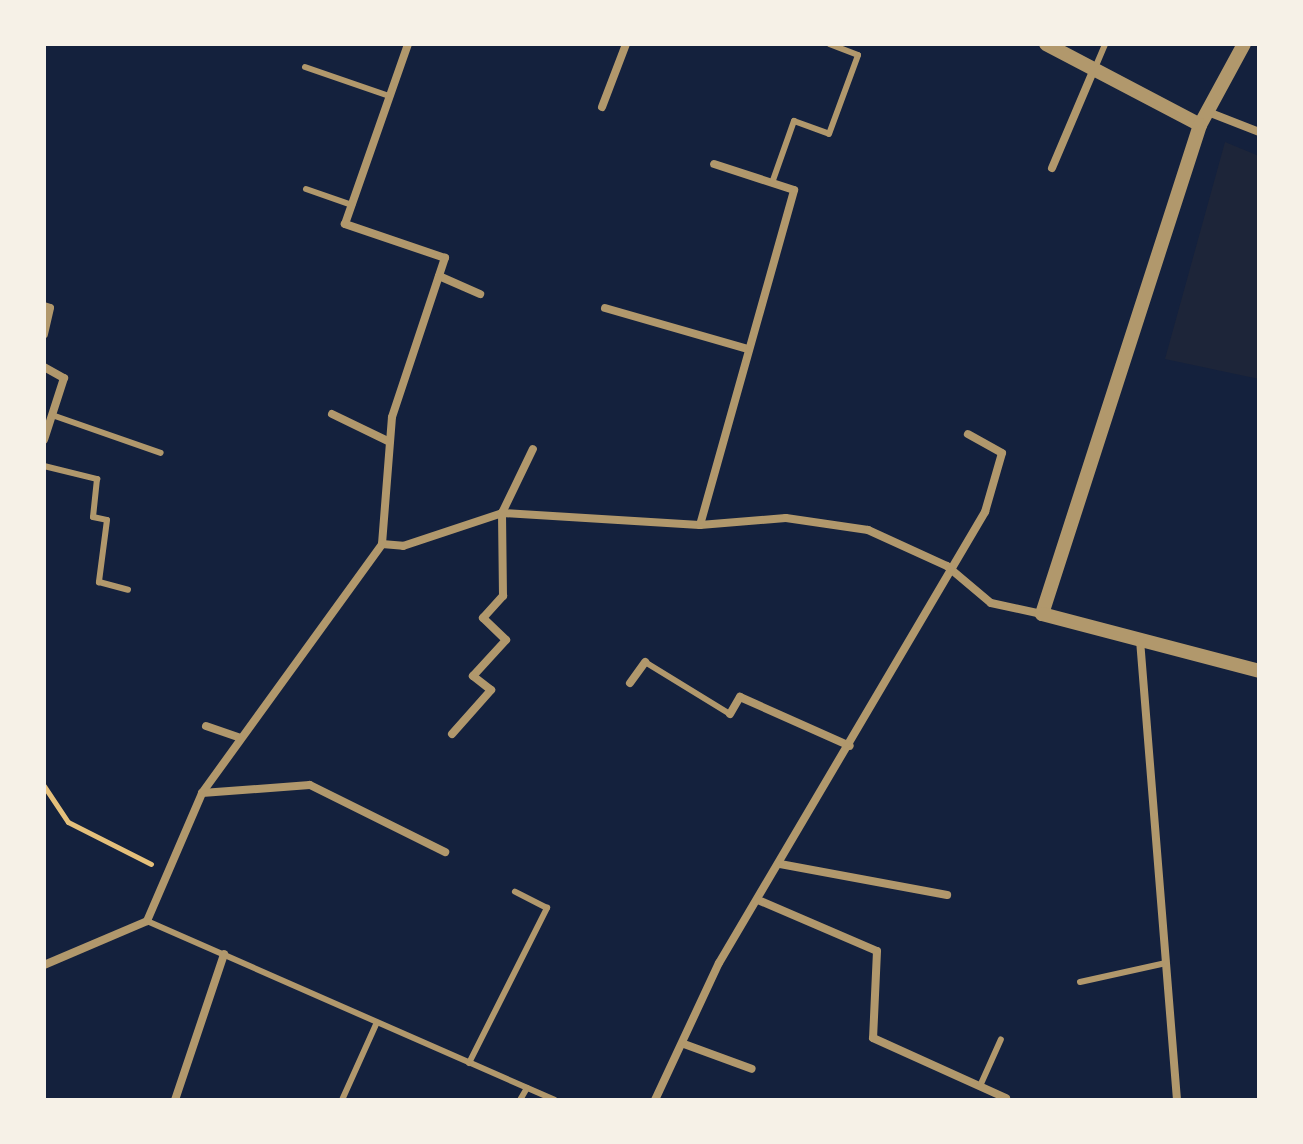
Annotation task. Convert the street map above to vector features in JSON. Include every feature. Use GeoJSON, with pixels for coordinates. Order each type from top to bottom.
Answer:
{"type":"FeatureCollection","features":[{"type":"Feature","properties":{"kind":"street"},"geometry":{"type":"LineString","coordinates":[[44,965],[147,921],[163,870],[202,793],[382,544],[390,442],[445,258],[345,224],[408,44]]}},
{"type":"Feature","properties":{"kind":"street"},"geometry":{"type":"LineString","coordinates":[[602,107],[626,44]]}},
{"type":"Feature","properties":{"kind":"street"},"geometry":{"type":"LineString","coordinates":[[1046,44],[1204,118],[1259,132]]}},
{"type":"Feature","properties":{"kind":"street"},"geometry":{"type":"LineString","coordinates":[[1042,614],[1204,118],[1244,44]]}},
{"type":"Feature","properties":{"kind":"street"},"geometry":{"type":"LineString","coordinates":[[1052,168],[1095,68]]}},
{"type":"Feature","properties":{"kind":"street"},"geometry":{"type":"LineString","coordinates":[[700,525],[794,190],[714,164]]}},
{"type":"Feature","properties":{"kind":"street"},"geometry":{"type":"LineString","coordinates":[[439,276],[480,294]]}},
{"type":"Feature","properties":{"kind":"street"},"geometry":{"type":"LineString","coordinates":[[44,306],[50,308],[44,334]]}},
{"type":"Feature","properties":{"kind":"street"},"geometry":{"type":"LineString","coordinates":[[605,308],[748,349]]}},
{"type":"Feature","properties":{"kind":"street"},"geometry":{"type":"LineString","coordinates":[[44,367],[64,378],[44,440]]}},
{"type":"Feature","properties":{"kind":"street"},"geometry":{"type":"LineString","coordinates":[[332,414],[390,442]]}},
{"type":"Feature","properties":{"kind":"street"},"geometry":{"type":"LineString","coordinates":[[655,1100],[684,1044],[719,963],[956,572],[985,512],[1002,453],[968,434]]}},
{"type":"Feature","properties":{"kind":"street"},"geometry":{"type":"LineString","coordinates":[[452,734],[491,690],[473,676],[506,640],[483,618],[503,596],[502,513],[533,449]]}},
{"type":"Feature","properties":{"kind":"street"},"geometry":{"type":"LineString","coordinates":[[382,544],[403,546],[502,513],[700,525],[786,518],[868,530],[956,572],[991,603],[1259,671]]}},
{"type":"Feature","properties":{"kind":"street"},"geometry":{"type":"LineString","coordinates":[[1140,639],[1177,1100]]}},
{"type":"Feature","properties":{"kind":"street"},"geometry":{"type":"LineString","coordinates":[[630,683],[645,662]]}},
{"type":"Feature","properties":{"kind":"street"},"geometry":{"type":"LineString","coordinates":[[730,714],[740,697],[850,746]]}},
{"type":"Feature","properties":{"kind":"street"},"geometry":{"type":"LineString","coordinates":[[206,726],[240,738]]}},
{"type":"Feature","properties":{"kind":"street"},"geometry":{"type":"LineString","coordinates":[[202,793],[310,785],[445,852]]}},
{"type":"Feature","properties":{"kind":"street"},"geometry":{"type":"LineString","coordinates":[[780,864],[947,895]]}},
{"type":"Feature","properties":{"kind":"street"},"geometry":{"type":"LineString","coordinates":[[758,900],[877,951],[873,1038],[1006,1098]]}},
{"type":"Feature","properties":{"kind":"street"},"geometry":{"type":"LineString","coordinates":[[175,1100],[224,954]]}},
{"type":"Feature","properties":{"kind":"street"},"geometry":{"type":"LineString","coordinates":[[684,1044],[752,1069]]}},
{"type":"Feature","properties":{"kind":"lane"},"geometry":{"type":"LineString","coordinates":[[772,183],[794,121],[829,134],[858,55],[830,44]]}},
{"type":"Feature","properties":{"kind":"lane"},"geometry":{"type":"LineString","coordinates":[[1095,68],[1105,44]]}},
{"type":"Feature","properties":{"kind":"lane"},"geometry":{"type":"LineString","coordinates":[[305,67],[389,96]]}},
{"type":"Feature","properties":{"kind":"lane"},"geometry":{"type":"LineString","coordinates":[[306,189],[352,205]]}},
{"type":"Feature","properties":{"kind":"lane"},"geometry":{"type":"LineString","coordinates":[[52,415],[161,453]]}},
{"type":"Feature","properties":{"kind":"lane"},"geometry":{"type":"LineString","coordinates":[[44,466],[97,479],[93,517],[107,520],[99,582],[128,590]]}},
{"type":"Feature","properties":{"kind":"lane"},"geometry":{"type":"LineString","coordinates":[[645,662],[730,714]]}},
{"type":"Feature","properties":{"kind":"lane"},"geometry":{"type":"LineString","coordinates":[[469,1063],[547,908],[515,892]]}},
{"type":"Feature","properties":{"kind":"lane"},"geometry":{"type":"LineString","coordinates":[[147,921],[554,1100]]}},
{"type":"Feature","properties":{"kind":"lane"},"geometry":{"type":"LineString","coordinates":[[1080,982],[1166,963]]}},
{"type":"Feature","properties":{"kind":"lane"},"geometry":{"type":"LineString","coordinates":[[342,1100],[377,1022]]}},
{"type":"Feature","properties":{"kind":"lane"},"geometry":{"type":"LineString","coordinates":[[980,1086],[1001,1039]]}},
{"type":"Feature","properties":{"kind":"lane"},"geometry":{"type":"LineString","coordinates":[[520,1100],[527,1088]]}},
{"type":"Feature","properties":{"kind":"path"},"geometry":{"type":"LineString","coordinates":[[44,786],[68,822],[163,870]]}},
{"type":"Feature","properties":{"kind":"shaded area"},"geometry":{"type":"Polygon","coordinates":[[[1225,142],[1259,156],[1259,379],[1165,359],[1225,142]]]}}]}
